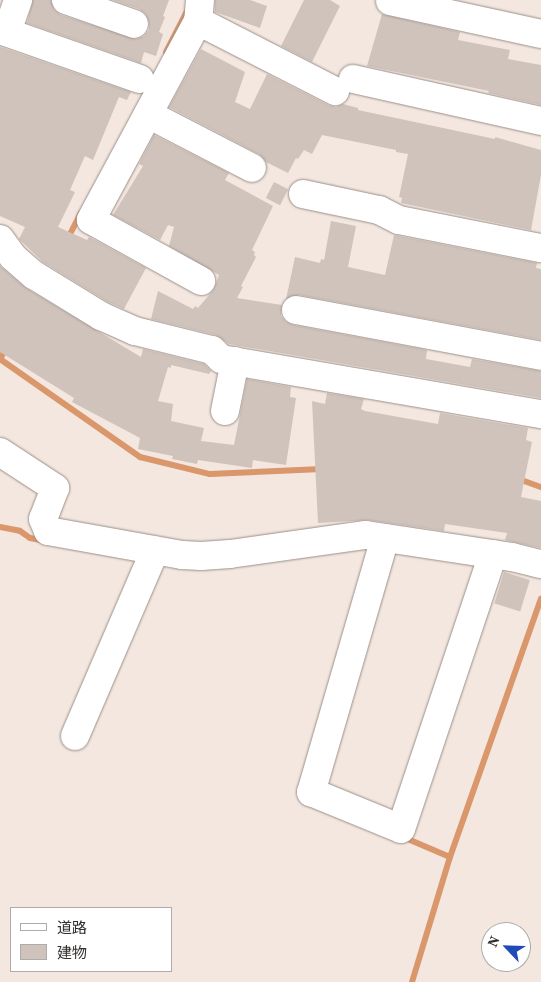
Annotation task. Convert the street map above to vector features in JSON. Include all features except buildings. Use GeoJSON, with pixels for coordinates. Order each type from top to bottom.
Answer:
{"type":"FeatureCollection","features":[{"type":"Feature","properties":{"kind":"street"},"geometry":{"type":"LineString","coordinates":[[18,0],[3,31],[140,78]]}},
{"type":"Feature","properties":{"kind":"street"},"geometry":{"type":"LineString","coordinates":[[66,0],[134,24]]}},
{"type":"Feature","properties":{"kind":"street"},"geometry":{"type":"LineString","coordinates":[[390,1],[541,34]]}},
{"type":"Feature","properties":{"kind":"street"},"geometry":{"type":"LineString","coordinates":[[201,282],[91,220],[148,114],[199,10],[344,85],[541,121]]}},
{"type":"Feature","properties":{"kind":"street"},"geometry":{"type":"LineString","coordinates":[[148,114],[252,168]]}},
{"type":"Feature","properties":{"kind":"street"},"geometry":{"type":"LineString","coordinates":[[303,194],[379,210],[399,220],[541,248]]}},
{"type":"Feature","properties":{"kind":"street"},"geometry":{"type":"LineString","coordinates":[[0,239],[13,257],[44,281],[101,316],[135,331],[212,350],[220,359],[541,414]]}},
{"type":"Feature","properties":{"kind":"street"},"geometry":{"type":"LineString","coordinates":[[296,310],[541,356]]}},
{"type":"Feature","properties":{"kind":"street"},"geometry":{"type":"LineString","coordinates":[[225,411],[235,361]]}},
{"type":"Feature","properties":{"kind":"street"},"geometry":{"type":"LineString","coordinates":[[0,452],[55,488],[43,520],[48,531],[152,557],[211,555],[344,536],[366,535],[493,554],[541,564]]}},
{"type":"Feature","properties":{"kind":"street"},"geometry":{"type":"LineString","coordinates":[[385,538],[311,792],[401,829],[493,554]]}},
{"type":"Feature","properties":{"kind":"street"},"geometry":{"type":"LineString","coordinates":[[75,736],[152,557]]}},
{"type":"Feature","properties":{"kind":"waterway"},"geometry":{"type":"LineString","coordinates":[[166,52],[187,11]]}},
{"type":"Feature","properties":{"kind":"waterway"},"geometry":{"type":"LineString","coordinates":[[67,240],[81,213]]}},
{"type":"Feature","properties":{"kind":"waterway"},"geometry":{"type":"LineString","coordinates":[[7,346],[0,359],[140,457],[210,474],[322,469]]}},
{"type":"Feature","properties":{"kind":"waterway"},"geometry":{"type":"LineString","coordinates":[[516,478],[541,487]]}},
{"type":"Feature","properties":{"kind":"waterway"},"geometry":{"type":"LineString","coordinates":[[0,527],[20,531],[30,538],[46,541]]}},
{"type":"Feature","properties":{"kind":"waterway"},"geometry":{"type":"LineString","coordinates":[[412,982],[450,857],[541,599]]}},
{"type":"Feature","properties":{"kind":"waterway"},"geometry":{"type":"LineString","coordinates":[[403,837],[450,857]]}}]}
